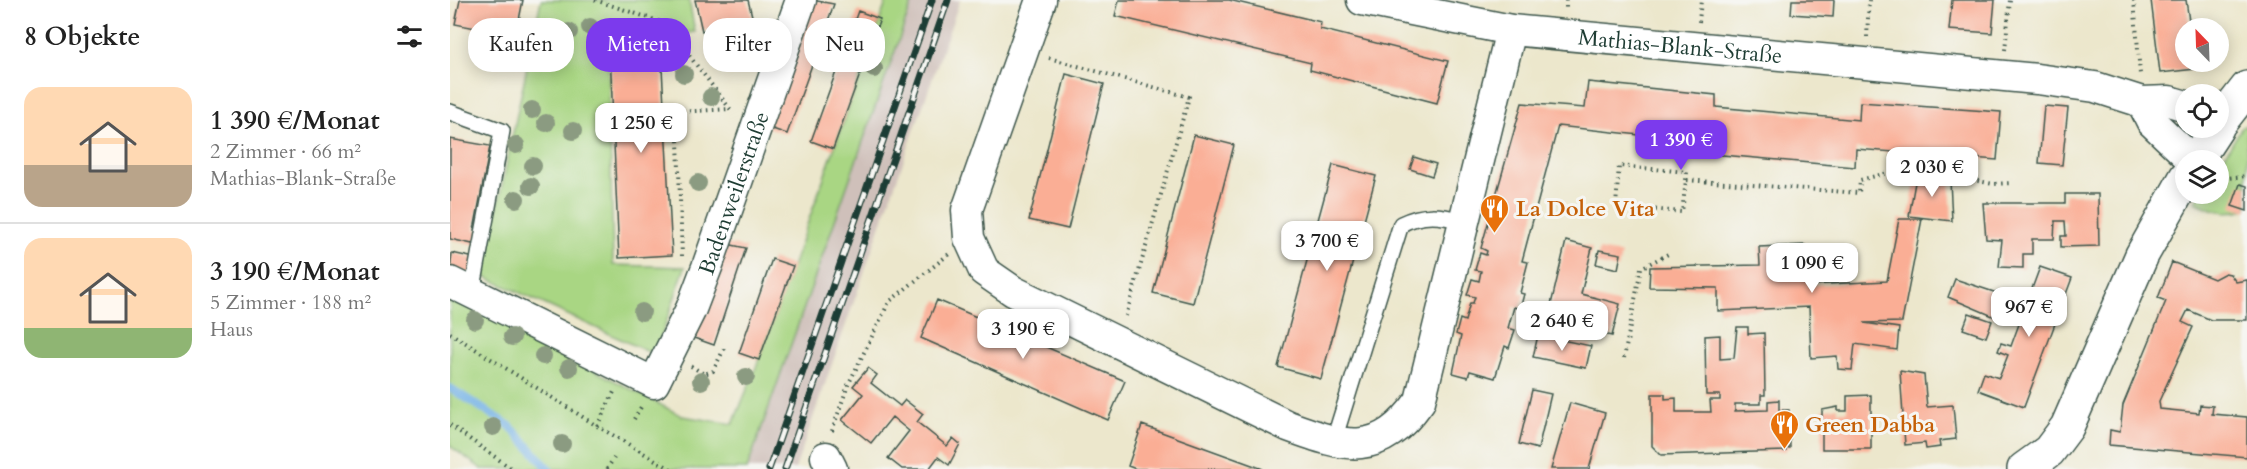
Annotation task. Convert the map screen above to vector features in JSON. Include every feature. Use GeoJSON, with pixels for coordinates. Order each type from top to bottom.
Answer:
{"type":"FeatureCollection","features":[{"type":"Feature","properties":{"kind":"street","name":"Badenweilerstraße"},"geometry":{"type":"LineString","coordinates":[[461,287],[654,383],[703,277],[801,0]]}},
{"type":"Feature","properties":{"kind":"street"},"geometry":{"type":"LineString","coordinates":[[1041,0],[967,210],[969,238],[984,271],[1013,291],[1288,426],[1333,443],[1354,445],[1373,441],[1404,423],[1420,401],[1511,30]]}},
{"type":"Feature","properties":{"kind":"street","name":"Mathias-Blank-Straße"},"geometry":{"type":"LineString","coordinates":[[1362,0],[1511,30],[1865,65],[2002,76],[2095,87],[2142,102],[2169,100],[2175,102]]}},
{"type":"Feature","properties":{"kind":"street"},"geometry":{"type":"LineString","coordinates":[[2229,110],[2247,88]]}},
{"type":"Feature","properties":{"kind":"street"},"geometry":{"type":"LineString","coordinates":[[2142,102],[2152,122],[2183,150]]}},
{"type":"Feature","properties":{"kind":"street"},"geometry":{"type":"LineString","coordinates":[[2024,469],[2049,451],[2067,427],[2142,255],[2175,196]]}},
{"type":"Feature","properties":{"kind":"lane"},"geometry":{"type":"LineString","coordinates":[[450,112],[502,131],[461,287]]}},
{"type":"Feature","properties":{"kind":"lane"},"geometry":{"type":"LineString","coordinates":[[1333,443],[1401,224],[1418,216],[1442,215],[1463,221]]}},
{"type":"Feature","properties":{"kind":"path"},"geometry":{"type":"LineString","coordinates":[[595,0],[664,23],[753,137]]}},
{"type":"Feature","properties":{"kind":"path"},"geometry":{"type":"LineString","coordinates":[[1865,65],[1869,0]]}},
{"type":"Feature","properties":{"kind":"path"},"geometry":{"type":"LineString","coordinates":[[2002,76],[2010,0]]}},
{"type":"Feature","properties":{"kind":"path"},"geometry":{"type":"LineString","coordinates":[[2133,0],[2142,102]]}},
{"type":"Feature","properties":{"kind":"path"},"geometry":{"type":"LineString","coordinates":[[1023,51],[1189,97],[1118,343]]}},
{"type":"Feature","properties":{"kind":"path"},"geometry":{"type":"LineString","coordinates":[[680,255],[677,112],[730,109]]}},
{"type":"Feature","properties":{"kind":"path"},"geometry":{"type":"LineString","coordinates":[[1619,166],[1687,171],[1686,180],[1682,212],[1616,206],[1619,166]]}},
{"type":"Feature","properties":{"kind":"path"},"geometry":{"type":"LineString","coordinates":[[1686,180],[1859,193],[1860,180],[1911,167],[1994,184],[2013,183]]}},
{"type":"Feature","properties":{"kind":"path"},"geometry":{"type":"LineString","coordinates":[[2229,178],[2247,176]]}},
{"type":"Feature","properties":{"kind":"path"},"geometry":{"type":"LineString","coordinates":[[829,463],[848,385],[888,302],[969,238]]}},
{"type":"Feature","properties":{"kind":"path"},"geometry":{"type":"LineString","coordinates":[[1624,358],[1641,268],[1668,254]]}},
{"type":"Feature","properties":{"kind":"path"},"geometry":{"type":"LineString","coordinates":[[450,333],[597,426],[671,469]]}},
{"type":"Feature","properties":{"kind":"path"},"geometry":{"type":"LineString","coordinates":[[668,356],[684,361],[704,374],[713,371],[726,345]]}},
{"type":"Feature","properties":{"kind":"path"},"geometry":{"type":"LineString","coordinates":[[597,426],[616,388]]}},
{"type":"Feature","properties":{"kind":"path"},"geometry":{"type":"LineString","coordinates":[[450,425],[512,469]]}},
{"type":"Feature","properties":{"kind":"path"},"geometry":{"type":"LineString","coordinates":[[607,469],[614,458]]}},
{"type":"Feature","properties":{"kind":"shaded area"},"geometry":{"type":"Polygon","coordinates":[[[913,0],[960,0],[795,469],[747,469],[913,0]]]}},
{"type":"Feature","properties":{"kind":"green space"},"geometry":{"type":"Polygon","coordinates":[[[541,0],[689,0],[695,32],[691,33],[691,18],[586,18],[586,72],[609,72],[613,265],[685,267],[655,355],[483,276],[526,72],[574,72],[574,18],[537,18],[541,0]]]}},
{"type":"Feature","properties":{"kind":"green space"},"geometry":{"type":"Polygon","coordinates":[[[887,0],[913,0],[747,469],[482,469],[450,446],[450,295],[682,416],[733,424],[759,360],[861,72],[885,72],[885,18],[881,18],[887,0]]]}},
{"type":"Feature","properties":{"kind":"green space"},"geometry":{"type":"Polygon","coordinates":[[[2247,125],[2247,209],[2233,212],[2221,211],[2200,204],[2229,204],[2228,150],[2242,127],[2247,125]]]}},
{"type":"Feature","properties":{"kind":"building"},"geometry":{"type":"Polygon","coordinates":[[[460,0],[523,0],[519,18],[468,18],[468,27],[455,24],[460,0]]]}},
{"type":"Feature","properties":{"kind":"building"},"geometry":{"type":"Polygon","coordinates":[[[695,0],[748,0],[752,18],[703,18],[702,31],[695,0]]]}},
{"type":"Feature","properties":{"kind":"building"},"geometry":{"type":"Polygon","coordinates":[[[812,0],[834,4],[829,18],[806,18],[812,0]]]}},
{"type":"Feature","properties":{"kind":"building"},"geometry":{"type":"Polygon","coordinates":[[[1119,0],[1229,0],[1321,22],[1320,29],[1448,61],[1437,103],[1310,70],[1311,63],[1115,16],[1119,0]]]}},
{"type":"Feature","properties":{"kind":"building"},"geometry":{"type":"Polygon","coordinates":[[[1792,0],[1834,0],[1833,17],[1791,14],[1792,0]]]}},
{"type":"Feature","properties":{"kind":"building"},"geometry":{"type":"Polygon","coordinates":[[[1952,0],[1995,0],[1992,33],[1949,30],[1952,0]]]}},
{"type":"Feature","properties":{"kind":"building"},"geometry":{"type":"Polygon","coordinates":[[[2151,0],[2186,0],[2189,18],[2175,18],[2175,71],[2160,73],[2151,0]]]}},
{"type":"Feature","properties":{"kind":"building"},"geometry":{"type":"Polygon","coordinates":[[[858,11],[877,18],[855,18],[858,11]]]}},
{"type":"Feature","properties":{"kind":"building"},"geometry":{"type":"Polygon","coordinates":[[[804,23],[804,72],[809,72],[787,134],[767,127],[786,72],[792,72],[792,56],[804,23]]]}},
{"type":"Feature","properties":{"kind":"building"},"geometry":{"type":"Polygon","coordinates":[[[611,72],[662,72],[672,255],[619,258],[611,72]]]}},
{"type":"Feature","properties":{"kind":"building"},"geometry":{"type":"Polygon","coordinates":[[[836,72],[861,72],[833,149],[811,141],[836,72]]]}},
{"type":"Feature","properties":{"kind":"building"},"geometry":{"type":"Polygon","coordinates":[[[1066,74],[1104,84],[1068,229],[1029,220],[1066,74]]]}},
{"type":"Feature","properties":{"kind":"building"},"geometry":{"type":"Polygon","coordinates":[[[1588,82],[1716,95],[1716,107],[1859,120],[1860,102],[2001,112],[1997,160],[1856,149],[1855,167],[1711,154],[1712,143],[1558,126],[1522,261],[1528,262],[1520,293],[1524,294],[1520,309],[1514,307],[1508,328],[1515,330],[1509,348],[1505,346],[1495,378],[1470,371],[1468,377],[1453,373],[1461,336],[1456,334],[1460,319],[1465,321],[1470,303],[1473,303],[1475,297],[1467,295],[1472,279],[1479,281],[1481,271],[1475,270],[1480,253],[1486,255],[1487,251],[1481,248],[1522,103],[1585,108],[1588,82]]]}},
{"type":"Feature","properties":{"kind":"building"},"geometry":{"type":"Polygon","coordinates":[[[2044,106],[2068,108],[2062,165],[2039,163],[2044,106]]]}},
{"type":"Feature","properties":{"kind":"building"},"geometry":{"type":"Polygon","coordinates":[[[1194,135],[1234,145],[1193,303],[1153,293],[1194,135]]]}},
{"type":"Feature","properties":{"kind":"building"},"geometry":{"type":"Polygon","coordinates":[[[450,139],[490,146],[474,230],[480,230],[477,245],[450,239],[450,139]]]}},
{"type":"Feature","properties":{"kind":"building"},"geometry":{"type":"Polygon","coordinates":[[[1414,157],[1436,164],[1432,176],[1410,169],[1414,157]]]}},
{"type":"Feature","properties":{"kind":"building"},"geometry":{"type":"Polygon","coordinates":[[[1333,165],[1376,176],[1321,379],[1278,367],[1333,165]]]}},
{"type":"Feature","properties":{"kind":"building"},"geometry":{"type":"Polygon","coordinates":[[[1917,171],[1950,180],[1952,221],[1909,216],[1917,171]]]}},
{"type":"Feature","properties":{"kind":"building"},"geometry":{"type":"Polygon","coordinates":[[[2240,184],[2247,186],[2247,211],[2232,206],[2240,184]]]}},
{"type":"Feature","properties":{"kind":"building"},"geometry":{"type":"Polygon","coordinates":[[[2065,194],[2098,194],[2099,246],[2061,247],[2061,236],[2066,236],[2065,221],[2055,221],[2054,239],[2032,239],[2032,254],[2023,254],[2023,268],[1999,267],[2002,240],[1986,239],[1983,203],[2065,203],[2065,194]]]}},
{"type":"Feature","properties":{"kind":"building"},"geometry":{"type":"Polygon","coordinates":[[[1899,219],[1922,219],[1902,322],[1864,323],[1899,328],[1897,350],[1855,344],[1852,370],[1838,369],[1837,356],[1811,358],[1809,307],[1718,311],[1718,288],[1649,287],[1650,267],[1760,265],[1759,247],[1805,245],[1808,285],[1887,281],[1899,219]]]}},
{"type":"Feature","properties":{"kind":"building"},"geometry":{"type":"Polygon","coordinates":[[[1566,241],[1592,248],[1581,294],[1620,304],[1612,336],[1575,327],[1572,335],[1545,330],[1566,241]]]}},
{"type":"Feature","properties":{"kind":"building"},"geometry":{"type":"Polygon","coordinates":[[[727,244],[746,248],[714,345],[694,338],[727,244]]]}},
{"type":"Feature","properties":{"kind":"building"},"geometry":{"type":"Polygon","coordinates":[[[1599,250],[1621,254],[1618,269],[1596,264],[1599,250]]]}},
{"type":"Feature","properties":{"kind":"building"},"geometry":{"type":"Polygon","coordinates":[[[452,253],[475,258],[468,283],[450,273],[452,253]]]}},
{"type":"Feature","properties":{"kind":"building"},"geometry":{"type":"Polygon","coordinates":[[[772,259],[793,266],[759,360],[739,353],[772,259]]]}},
{"type":"Feature","properties":{"kind":"building"},"geometry":{"type":"Polygon","coordinates":[[[2172,262],[2214,279],[2225,273],[2230,274],[2236,282],[2247,280],[2247,320],[2211,320],[2188,310],[2182,322],[2193,327],[2159,401],[2160,409],[2199,413],[2200,405],[2213,406],[2212,414],[2247,417],[2247,457],[2109,445],[2110,430],[2120,432],[2123,405],[2166,301],[2158,298],[2172,262]]]}},
{"type":"Feature","properties":{"kind":"building"},"geometry":{"type":"Polygon","coordinates":[[[2040,267],[2072,278],[2024,407],[1978,390],[1984,373],[1999,378],[2008,355],[1998,351],[2001,343],[2011,346],[2026,305],[2014,300],[2018,290],[2030,294],[2040,267]]]}},
{"type":"Feature","properties":{"kind":"building"},"geometry":{"type":"Polygon","coordinates":[[[1955,279],[2003,295],[1995,317],[1948,297],[1955,279]]]}},
{"type":"Feature","properties":{"kind":"building"},"geometry":{"type":"Polygon","coordinates":[[[937,300],[1125,381],[1108,420],[921,338],[937,300]]]}},
{"type":"Feature","properties":{"kind":"building"},"geometry":{"type":"Polygon","coordinates":[[[1969,313],[1992,321],[1986,337],[1963,329],[1969,313]]]}},
{"type":"Feature","properties":{"kind":"building"},"geometry":{"type":"Polygon","coordinates":[[[1737,327],[1748,327],[1748,334],[1764,333],[1765,395],[1761,395],[1761,404],[1735,404],[1735,411],[1768,410],[1768,401],[1779,400],[1779,410],[1789,410],[1790,448],[1786,448],[1786,451],[1661,455],[1652,446],[1652,394],[1665,394],[1665,399],[1676,398],[1676,412],[1711,412],[1710,400],[1720,400],[1720,395],[1706,395],[1705,336],[1720,335],[1720,359],[1734,358],[1737,327]]]}},
{"type":"Feature","properties":{"kind":"building"},"geometry":{"type":"Polygon","coordinates":[[[1538,335],[1591,346],[1586,368],[1533,357],[1538,335]]]}},
{"type":"Feature","properties":{"kind":"building"},"geometry":{"type":"Polygon","coordinates":[[[868,368],[877,375],[871,383],[900,406],[905,400],[923,414],[917,422],[947,446],[953,438],[960,444],[949,465],[938,457],[929,469],[902,469],[888,458],[909,431],[892,417],[871,443],[842,420],[863,394],[853,386],[868,368]]]}},
{"type":"Feature","properties":{"kind":"building"},"geometry":{"type":"Polygon","coordinates":[[[1900,371],[1924,375],[1927,407],[1953,405],[1956,439],[1939,441],[1940,447],[1926,449],[1925,443],[1905,445],[1900,371]]]}},
{"type":"Feature","properties":{"kind":"building"},"geometry":{"type":"Polygon","coordinates":[[[1532,390],[1551,394],[1538,449],[1519,444],[1532,390]]]}},
{"type":"Feature","properties":{"kind":"building"},"geometry":{"type":"Polygon","coordinates":[[[1871,395],[1871,449],[1822,449],[1822,410],[1838,407],[1838,411],[1847,411],[1847,396],[1871,395]]]}},
{"type":"Feature","properties":{"kind":"building"},"geometry":{"type":"Polygon","coordinates":[[[1570,403],[1605,413],[1589,469],[1551,469],[1570,403]]]}},
{"type":"Feature","properties":{"kind":"building"},"geometry":{"type":"Polygon","coordinates":[[[1142,425],[1263,469],[1136,469],[1128,466],[1142,425]]]}},
{"type":"Feature","properties":{"kind":"waterway"},"geometry":{"type":"LineString","coordinates":[[450,388],[510,426],[549,469]]}},
{"type":"Feature","properties":{"kind":"railway"},"geometry":{"type":"LineString","coordinates":[[769,469],[932,0]]}},
{"type":"Feature","properties":{"kind":"railway"},"geometry":{"type":"LineString","coordinates":[[785,469],[948,0]]}},
{"type":"Feature","properties":{"kind":"place","name":"La Dolce Vita"},"geometry":{"type":"Point","coordinates":[1495,234]}},
{"type":"Feature","properties":{"kind":"place","name":"Green Dabba"},"geometry":{"type":"Point","coordinates":[1784,450]}}]}
